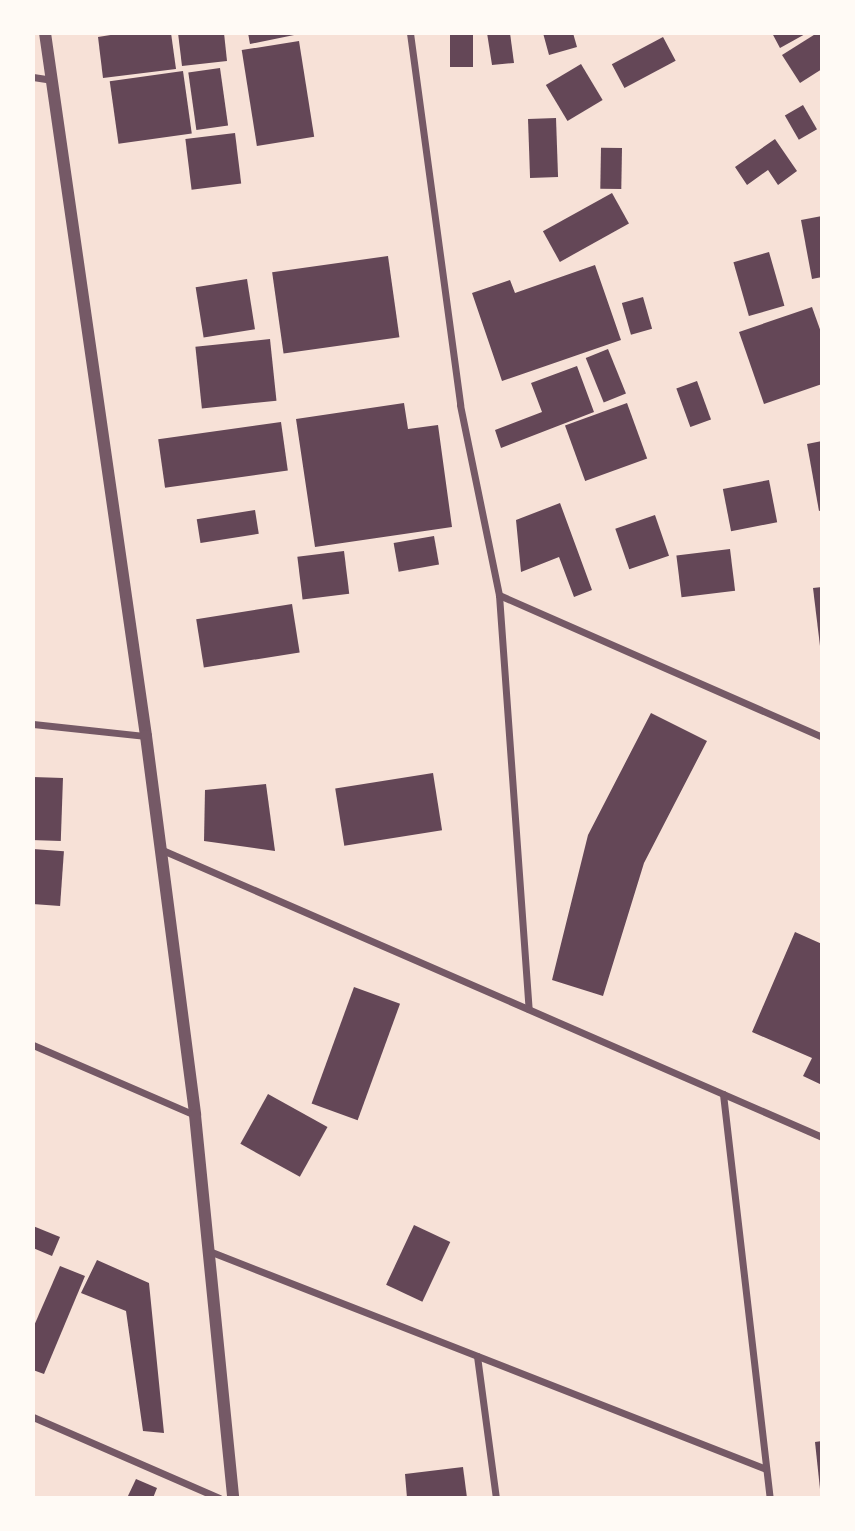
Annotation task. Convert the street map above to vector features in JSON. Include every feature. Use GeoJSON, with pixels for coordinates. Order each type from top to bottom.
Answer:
{"type":"FeatureCollection","features":[{"type":"Feature","properties":{"kind":"street"},"geometry":{"type":"LineString","coordinates":[[45,33],[146,736],[195,1115],[233,1498]]}},
{"type":"Feature","properties":{"kind":"street"},"geometry":{"type":"LineString","coordinates":[[410,33],[460,405],[499,594],[529,1009]]}},
{"type":"Feature","properties":{"kind":"street"},"geometry":{"type":"LineString","coordinates":[[33,78],[51,80]]}},
{"type":"Feature","properties":{"kind":"street"},"geometry":{"type":"LineString","coordinates":[[499,594],[822,737]]}},
{"type":"Feature","properties":{"kind":"street"},"geometry":{"type":"LineString","coordinates":[[33,724],[146,736]]}},
{"type":"Feature","properties":{"kind":"street"},"geometry":{"type":"LineString","coordinates":[[160,849],[822,1137]]}},
{"type":"Feature","properties":{"kind":"street"},"geometry":{"type":"LineString","coordinates":[[33,1045],[195,1115]]}},
{"type":"Feature","properties":{"kind":"street"},"geometry":{"type":"LineString","coordinates":[[723,1094],[770,1498]]}},
{"type":"Feature","properties":{"kind":"street"},"geometry":{"type":"LineString","coordinates":[[209,1251],[766,1469]]}},
{"type":"Feature","properties":{"kind":"street"},"geometry":{"type":"LineString","coordinates":[[477,1356],[496,1498]]}},
{"type":"Feature","properties":{"kind":"street"},"geometry":{"type":"LineString","coordinates":[[33,1417],[219,1498]]}},
{"type":"Feature","properties":{"kind":"building"},"geometry":{"type":"Polygon","coordinates":[[[123,33],[171,33],[176,69],[103,78],[98,37],[123,33]]]}},
{"type":"Feature","properties":{"kind":"building"},"geometry":{"type":"Polygon","coordinates":[[[178,33],[224,33],[227,61],[182,66],[178,33]]]}},
{"type":"Feature","properties":{"kind":"building"},"geometry":{"type":"Polygon","coordinates":[[[248,33],[299,33],[299,34],[250,44],[248,33]]]}},
{"type":"Feature","properties":{"kind":"building"},"geometry":{"type":"Polygon","coordinates":[[[450,33],[473,33],[473,67],[450,67],[450,33]]]}},
{"type":"Feature","properties":{"kind":"building"},"geometry":{"type":"Polygon","coordinates":[[[487,33],[510,33],[514,63],[492,65],[487,33]]]}},
{"type":"Feature","properties":{"kind":"building"},"geometry":{"type":"Polygon","coordinates":[[[543,33],[573,33],[577,47],[549,55],[543,33]]]}},
{"type":"Feature","properties":{"kind":"building"},"geometry":{"type":"Polygon","coordinates":[[[772,33],[807,33],[780,48],[772,33]]]}},
{"type":"Feature","properties":{"kind":"building"},"geometry":{"type":"Polygon","coordinates":[[[817,33],[822,33],[822,69],[800,83],[782,55],[817,33]]]}},
{"type":"Feature","properties":{"kind":"building"},"geometry":{"type":"Polygon","coordinates":[[[663,37],[676,61],[624,88],[612,64],[663,37]]]}},
{"type":"Feature","properties":{"kind":"building"},"geometry":{"type":"Polygon","coordinates":[[[299,41],[314,137],[257,146],[242,50],[299,41]]]}},
{"type":"Feature","properties":{"kind":"building"},"geometry":{"type":"Polygon","coordinates":[[[581,64],[603,100],[567,121],[546,85],[581,64]]]}},
{"type":"Feature","properties":{"kind":"building"},"geometry":{"type":"Polygon","coordinates":[[[220,68],[228,125],[196,130],[188,72],[220,68]]]}},
{"type":"Feature","properties":{"kind":"building"},"geometry":{"type":"Polygon","coordinates":[[[183,71],[192,133],[118,144],[110,81],[183,71]]]}},
{"type":"Feature","properties":{"kind":"building"},"geometry":{"type":"Polygon","coordinates":[[[803,105],[817,129],[799,140],[785,116],[803,105]]]}},
{"type":"Feature","properties":{"kind":"building"},"geometry":{"type":"Polygon","coordinates":[[[556,118],[558,177],[530,178],[528,119],[556,118]]]}},
{"type":"Feature","properties":{"kind":"building"},"geometry":{"type":"Polygon","coordinates":[[[235,133],[241,184],[192,190],[185,139],[235,133]]]}},
{"type":"Feature","properties":{"kind":"building"},"geometry":{"type":"Polygon","coordinates":[[[775,139],[797,171],[778,185],[768,170],[747,185],[735,167],[775,139]]]}},
{"type":"Feature","properties":{"kind":"building"},"geometry":{"type":"Polygon","coordinates":[[[601,148],[622,148],[621,189],[600,189],[601,148]]]}},
{"type":"Feature","properties":{"kind":"building"},"geometry":{"type":"Polygon","coordinates":[[[612,193],[629,224],[560,262],[543,231],[612,193]]]}},
{"type":"Feature","properties":{"kind":"building"},"geometry":{"type":"Polygon","coordinates":[[[822,216],[822,277],[812,279],[801,220],[822,216]]]}},
{"type":"Feature","properties":{"kind":"building"},"geometry":{"type":"Polygon","coordinates":[[[769,252],[784,306],[749,316],[733,262],[769,252]]]}},
{"type":"Feature","properties":{"kind":"building"},"geometry":{"type":"Polygon","coordinates":[[[388,256],[399,337],[284,353],[272,272],[388,256]]]}},
{"type":"Feature","properties":{"kind":"building"},"geometry":{"type":"Polygon","coordinates":[[[595,265],[621,340],[502,381],[472,293],[510,280],[515,293],[595,265]]]}},
{"type":"Feature","properties":{"kind":"building"},"geometry":{"type":"Polygon","coordinates":[[[247,279],[255,329],[204,338],[196,287],[247,279]]]}},
{"type":"Feature","properties":{"kind":"building"},"geometry":{"type":"Polygon","coordinates":[[[643,297],[652,329],[631,335],[622,303],[643,297]]]}},
{"type":"Feature","properties":{"kind":"building"},"geometry":{"type":"Polygon","coordinates":[[[812,307],[822,335],[822,384],[764,404],[739,332],[812,307]]]}},
{"type":"Feature","properties":{"kind":"building"},"geometry":{"type":"Polygon","coordinates":[[[270,339],[276,401],[202,408],[195,347],[270,339]]]}},
{"type":"Feature","properties":{"kind":"building"},"geometry":{"type":"Polygon","coordinates":[[[608,349],[626,394],[604,402],[586,358],[608,349]]]}},
{"type":"Feature","properties":{"kind":"building"},"geometry":{"type":"Polygon","coordinates":[[[577,366],[594,412],[501,448],[495,430],[542,412],[531,383],[577,366]]]}},
{"type":"Feature","properties":{"kind":"building"},"geometry":{"type":"Polygon","coordinates":[[[697,381],[711,420],[690,427],[676,389],[697,381]]]}},
{"type":"Feature","properties":{"kind":"building"},"geometry":{"type":"Polygon","coordinates":[[[404,403],[408,429],[438,425],[452,527],[315,547],[296,419],[404,403]]]}},
{"type":"Feature","properties":{"kind":"building"},"geometry":{"type":"Polygon","coordinates":[[[627,403],[647,458],[585,481],[565,426],[627,403]]]}},
{"type":"Feature","properties":{"kind":"building"},"geometry":{"type":"Polygon","coordinates":[[[281,422],[288,471],[165,488],[158,439],[281,422]]]}},
{"type":"Feature","properties":{"kind":"building"},"geometry":{"type":"Polygon","coordinates":[[[822,441],[822,510],[819,511],[807,444],[822,441]]]}},
{"type":"Feature","properties":{"kind":"building"},"geometry":{"type":"Polygon","coordinates":[[[769,480],[777,522],[731,531],[723,489],[769,480]]]}},
{"type":"Feature","properties":{"kind":"building"},"geometry":{"type":"Polygon","coordinates":[[[560,503],[592,590],[574,597],[559,557],[521,572],[516,520],[560,503]]]}},
{"type":"Feature","properties":{"kind":"building"},"geometry":{"type":"Polygon","coordinates":[[[255,510],[259,534],[200,543],[197,519],[255,510]]]}},
{"type":"Feature","properties":{"kind":"building"},"geometry":{"type":"Polygon","coordinates":[[[655,515],[669,556],[629,569],[615,529],[655,515]]]}},
{"type":"Feature","properties":{"kind":"building"},"geometry":{"type":"Polygon","coordinates":[[[434,536],[439,565],[399,572],[394,543],[434,536]]]}},
{"type":"Feature","properties":{"kind":"building"},"geometry":{"type":"Polygon","coordinates":[[[730,549],[735,591],[682,597],[676,556],[730,549]]]}},
{"type":"Feature","properties":{"kind":"building"},"geometry":{"type":"Polygon","coordinates":[[[344,551],[349,594],[303,599],[297,557],[344,551]]]}},
{"type":"Feature","properties":{"kind":"building"},"geometry":{"type":"Polygon","coordinates":[[[822,587],[822,646],[820,646],[813,588],[822,587]]]}},
{"type":"Feature","properties":{"kind":"building"},"geometry":{"type":"Polygon","coordinates":[[[292,604],[300,652],[204,668],[196,619],[292,604]]]}},
{"type":"Feature","properties":{"kind":"building"},"geometry":{"type":"Polygon","coordinates":[[[651,713],[707,741],[644,863],[603,996],[552,980],[588,835],[651,713]]]}},
{"type":"Feature","properties":{"kind":"building"},"geometry":{"type":"Polygon","coordinates":[[[433,773],[442,830],[344,846],[335,788],[433,773]]]}},
{"type":"Feature","properties":{"kind":"building"},"geometry":{"type":"Polygon","coordinates":[[[33,777],[63,778],[61,841],[33,840],[33,777]]]}},
{"type":"Feature","properties":{"kind":"building"},"geometry":{"type":"Polygon","coordinates":[[[266,784],[275,851],[204,841],[205,790],[266,784]]]}},
{"type":"Feature","properties":{"kind":"building"},"geometry":{"type":"Polygon","coordinates":[[[33,849],[64,851],[60,906],[33,904],[33,849]]]}},
{"type":"Feature","properties":{"kind":"building"},"geometry":{"type":"Polygon","coordinates":[[[795,932],[822,944],[822,1085],[803,1076],[812,1058],[752,1032],[795,932]]]}},
{"type":"Feature","properties":{"kind":"building"},"geometry":{"type":"Polygon","coordinates":[[[354,987],[400,1004],[358,1120],[312,1104],[354,987]]]}},
{"type":"Feature","properties":{"kind":"building"},"geometry":{"type":"Polygon","coordinates":[[[268,1094],[327,1127],[300,1177],[240,1144],[268,1094]]]}},
{"type":"Feature","properties":{"kind":"building"},"geometry":{"type":"Polygon","coordinates":[[[414,1225],[450,1242],[422,1302],[386,1285],[414,1225]]]}},
{"type":"Feature","properties":{"kind":"building"},"geometry":{"type":"Polygon","coordinates":[[[33,1226],[60,1237],[52,1256],[33,1248],[33,1226]]]}},
{"type":"Feature","properties":{"kind":"building"},"geometry":{"type":"Polygon","coordinates":[[[97,1260],[149,1283],[164,1433],[143,1431],[126,1311],[81,1293],[97,1260]]]}},
{"type":"Feature","properties":{"kind":"building"},"geometry":{"type":"Polygon","coordinates":[[[60,1266],[85,1276],[44,1374],[33,1370],[33,1328],[60,1266]]]}},
{"type":"Feature","properties":{"kind":"building"},"geometry":{"type":"Polygon","coordinates":[[[822,1441],[822,1489],[820,1489],[815,1442],[822,1441]]]}},
{"type":"Feature","properties":{"kind":"building"},"geometry":{"type":"Polygon","coordinates":[[[463,1467],[467,1498],[407,1498],[405,1474],[463,1467]]]}},
{"type":"Feature","properties":{"kind":"building"},"geometry":{"type":"Polygon","coordinates":[[[136,1479],[157,1488],[153,1498],[127,1498],[136,1479]]]}}]}
